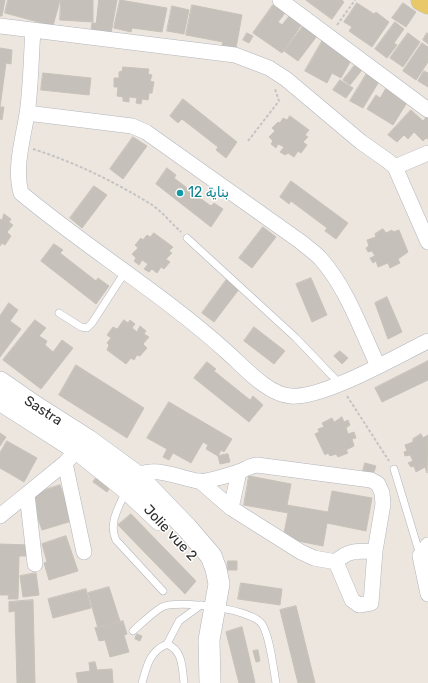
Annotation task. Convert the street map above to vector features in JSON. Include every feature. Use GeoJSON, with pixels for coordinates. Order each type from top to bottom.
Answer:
{"type":"FeatureCollection","features":[{"type":"Feature","properties":{"kind":"main road"},"geometry":{"type":"LineString","coordinates":[[422,0],[428,3]]}},
{"type":"Feature","properties":{"kind":"street"},"geometry":{"type":"LineString","coordinates":[[280,0],[428,110]]}},
{"type":"Feature","properties":{"kind":"street"},"geometry":{"type":"LineString","coordinates":[[0,26],[235,55],[269,68],[286,79],[361,142],[395,167],[428,242]]}},
{"type":"Feature","properties":{"kind":"street"},"geometry":{"type":"LineString","coordinates":[[33,30],[27,113],[21,144],[18,183],[21,193],[213,339],[260,382],[277,391],[291,396],[307,395],[340,384],[428,341]]}},
{"type":"Feature","properties":{"kind":"street"},"geometry":{"type":"LineString","coordinates":[[27,113],[132,126],[146,132],[294,238],[319,257],[332,274],[343,293],[378,366]]}},
{"type":"Feature","properties":{"kind":"street"},"geometry":{"type":"LineString","coordinates":[[395,167],[428,153]]}},
{"type":"Feature","properties":{"kind":"street","name":"Sastra"},"geometry":{"type":"LineString","coordinates":[[0,382],[33,405],[74,449]]}},
{"type":"Feature","properties":{"kind":"street","name":"Sastra"},"geometry":{"type":"LineString","coordinates":[[0,400],[74,449]]}},
{"type":"Feature","properties":{"kind":"street"},"geometry":{"type":"LineString","coordinates":[[0,516],[74,449]]}},
{"type":"Feature","properties":{"kind":"street"},"geometry":{"type":"LineString","coordinates":[[74,449],[84,552]]}},
{"type":"Feature","properties":{"kind":"street","name":"Jolie vue 2"},"geometry":{"type":"LineString","coordinates":[[74,449],[132,483],[200,565],[206,586],[208,605],[208,664],[210,683]]}},
{"type":"Feature","properties":{"kind":"street"},"geometry":{"type":"LineString","coordinates":[[132,483],[150,471],[200,481],[239,472],[249,466],[257,465],[371,480],[378,484],[382,493],[383,504],[375,551],[371,603],[359,605],[352,600],[336,562]]}},
{"type":"Feature","properties":{"kind":"street"},"geometry":{"type":"LineString","coordinates":[[231,508],[239,472]]}},
{"type":"Feature","properties":{"kind":"street"},"geometry":{"type":"LineString","coordinates":[[200,481],[231,508],[300,552],[314,558],[336,562]]}},
{"type":"Feature","properties":{"kind":"street"},"geometry":{"type":"LineString","coordinates":[[26,494],[35,564]]}},
{"type":"Feature","properties":{"kind":"street"},"geometry":{"type":"LineString","coordinates":[[424,550],[428,594]]}},
{"type":"Feature","properties":{"kind":"street"},"geometry":{"type":"LineString","coordinates":[[336,562],[344,553],[375,551]]}},
{"type":"Feature","properties":{"kind":"street","name":"Jolie vue 2"},"geometry":{"type":"LineString","coordinates":[[197,683],[197,640],[208,605]]}},
{"type":"Feature","properties":{"kind":"lane"},"geometry":{"type":"LineString","coordinates":[[187,238],[296,338],[340,384]]}},
{"type":"Feature","properties":{"kind":"lane"},"geometry":{"type":"LineString","coordinates":[[59,313],[80,327],[87,328],[92,323],[125,272]]}},
{"type":"Feature","properties":{"kind":"lane"},"geometry":{"type":"LineString","coordinates":[[394,469],[424,550]]}},
{"type":"Feature","properties":{"kind":"lane"},"geometry":{"type":"LineString","coordinates":[[132,483],[113,524],[112,532],[116,540],[164,591]]}},
{"type":"Feature","properties":{"kind":"lane"},"geometry":{"type":"LineString","coordinates":[[133,631],[162,607],[171,604],[208,605],[252,617],[261,622],[265,631],[276,683]]}},
{"type":"Feature","properties":{"kind":"lane"},"geometry":{"type":"LineString","coordinates":[[142,683],[148,663],[156,649],[167,644],[179,621],[208,605]]}},
{"type":"Feature","properties":{"kind":"lane"},"geometry":{"type":"LineString","coordinates":[[167,644],[174,647],[181,657],[184,683]]}},
{"type":"Feature","properties":{"kind":"path"},"geometry":{"type":"LineString","coordinates":[[328,36],[355,0]]}},
{"type":"Feature","properties":{"kind":"path"},"geometry":{"type":"LineString","coordinates":[[248,141],[279,101],[269,68]]}},
{"type":"Feature","properties":{"kind":"path"},"geometry":{"type":"LineString","coordinates":[[21,144],[61,158],[99,175],[150,204],[187,238]]}},
{"type":"Feature","properties":{"kind":"path"},"geometry":{"type":"LineString","coordinates":[[340,384],[394,469]]}},
{"type":"Feature","properties":{"kind":"building"},"geometry":{"type":"Polygon","coordinates":[[[0,0],[5,0],[2,16],[0,16],[0,0]]]}},
{"type":"Feature","properties":{"kind":"building"},"geometry":{"type":"Polygon","coordinates":[[[8,0],[60,0],[53,26],[5,13],[8,0]]]}},
{"type":"Feature","properties":{"kind":"building"},"geometry":{"type":"Polygon","coordinates":[[[61,0],[93,0],[93,22],[60,20],[61,0]]]}},
{"type":"Feature","properties":{"kind":"building"},"geometry":{"type":"Polygon","coordinates":[[[99,0],[117,0],[111,33],[91,30],[92,23],[96,23],[99,0]]]}},
{"type":"Feature","properties":{"kind":"building"},"geometry":{"type":"Polygon","coordinates":[[[120,0],[167,8],[162,32],[132,28],[131,32],[114,28],[120,0]]]}},
{"type":"Feature","properties":{"kind":"building"},"geometry":{"type":"Polygon","coordinates":[[[306,0],[342,0],[344,2],[332,19],[306,0]]]}},
{"type":"Feature","properties":{"kind":"building"},"geometry":{"type":"Polygon","coordinates":[[[357,3],[374,14],[376,12],[389,22],[372,47],[349,31],[352,27],[344,22],[357,3]]]}},
{"type":"Feature","properties":{"kind":"building"},"geometry":{"type":"Polygon","coordinates":[[[403,3],[416,12],[406,27],[392,18],[403,3]]]}},
{"type":"Feature","properties":{"kind":"building"},"geometry":{"type":"Polygon","coordinates":[[[192,5],[242,15],[236,48],[222,45],[223,42],[186,35],[192,5]]]}},
{"type":"Feature","properties":{"kind":"building"},"geometry":{"type":"Polygon","coordinates":[[[273,5],[285,13],[278,22],[282,25],[290,15],[302,24],[282,53],[253,33],[273,5]]]}},
{"type":"Feature","properties":{"kind":"building"},"geometry":{"type":"Polygon","coordinates":[[[172,6],[189,10],[184,34],[167,31],[172,6]]]}},
{"type":"Feature","properties":{"kind":"building"},"geometry":{"type":"Polygon","coordinates":[[[395,22],[404,29],[394,43],[397,45],[387,58],[375,49],[395,22]]]}},
{"type":"Feature","properties":{"kind":"building"},"geometry":{"type":"Polygon","coordinates":[[[303,26],[317,36],[298,61],[284,51],[303,26]]]}},
{"type":"Feature","properties":{"kind":"building"},"geometry":{"type":"Polygon","coordinates":[[[247,33],[253,36],[249,43],[243,40],[247,33]]]}},
{"type":"Feature","properties":{"kind":"building"},"geometry":{"type":"Polygon","coordinates":[[[408,33],[420,42],[403,67],[390,58],[408,33]]]}},
{"type":"Feature","properties":{"kind":"building"},"geometry":{"type":"Polygon","coordinates":[[[427,33],[428,34],[428,44],[423,40],[427,33]]]}},
{"type":"Feature","properties":{"kind":"building"},"geometry":{"type":"Polygon","coordinates":[[[324,38],[353,57],[341,78],[332,73],[327,83],[305,71],[324,38]]]}},
{"type":"Feature","properties":{"kind":"building"},"geometry":{"type":"Polygon","coordinates":[[[422,43],[428,47],[428,62],[416,80],[403,71],[422,43]]]}},
{"type":"Feature","properties":{"kind":"building"},"geometry":{"type":"Polygon","coordinates":[[[0,48],[12,50],[11,64],[6,63],[0,107],[0,48]]]}},
{"type":"Feature","properties":{"kind":"building"},"geometry":{"type":"Polygon","coordinates":[[[355,65],[362,70],[350,85],[343,80],[355,65]]]}},
{"type":"Feature","properties":{"kind":"building"},"geometry":{"type":"Polygon","coordinates":[[[123,67],[149,69],[148,74],[152,75],[150,81],[154,82],[152,93],[149,93],[148,100],[142,99],[141,104],[136,103],[137,98],[129,97],[129,102],[123,101],[123,97],[117,96],[118,87],[114,87],[114,78],[119,78],[119,72],[122,71],[123,67]]]}},
{"type":"Feature","properties":{"kind":"building"},"geometry":{"type":"Polygon","coordinates":[[[424,71],[428,73],[428,87],[418,81],[424,71]]]}},
{"type":"Feature","properties":{"kind":"building"},"geometry":{"type":"Polygon","coordinates":[[[43,73],[91,78],[89,95],[41,90],[43,73]]]}},
{"type":"Feature","properties":{"kind":"building"},"geometry":{"type":"Polygon","coordinates":[[[367,73],[380,80],[363,108],[350,101],[367,73]]]}},
{"type":"Feature","properties":{"kind":"building"},"geometry":{"type":"Polygon","coordinates":[[[340,80],[353,88],[346,98],[333,90],[340,80]]]}},
{"type":"Feature","properties":{"kind":"building"},"geometry":{"type":"Polygon","coordinates":[[[388,85],[408,101],[393,125],[367,109],[376,95],[380,98],[388,85]]]}},
{"type":"Feature","properties":{"kind":"building"},"geometry":{"type":"Polygon","coordinates":[[[183,99],[237,142],[226,158],[216,150],[218,147],[182,119],[178,123],[170,116],[183,99]]]}},
{"type":"Feature","properties":{"kind":"building"},"geometry":{"type":"Polygon","coordinates":[[[0,107],[4,107],[2,120],[0,119],[0,107]]]}},
{"type":"Feature","properties":{"kind":"building"},"geometry":{"type":"Polygon","coordinates":[[[411,110],[423,121],[428,115],[428,139],[426,138],[423,141],[414,132],[408,139],[404,135],[397,142],[388,135],[411,110]]]}},
{"type":"Feature","properties":{"kind":"building"},"geometry":{"type":"Polygon","coordinates":[[[290,116],[309,130],[305,135],[308,137],[303,142],[307,145],[301,153],[298,151],[294,157],[288,153],[285,155],[280,152],[284,147],[278,144],[276,148],[271,144],[273,141],[269,137],[275,131],[272,128],[278,122],[280,123],[283,118],[287,120],[290,116]]]}},
{"type":"Feature","properties":{"kind":"building"},"geometry":{"type":"Polygon","coordinates":[[[133,137],[147,146],[123,179],[110,169],[133,137]]]}},
{"type":"Feature","properties":{"kind":"building","name":"بناية 12"},"geometry":{"type":"Polygon","coordinates":[[[167,168],[176,175],[174,178],[204,201],[211,206],[214,203],[223,209],[211,227],[156,184],[167,168]]]}},
{"type":"Feature","properties":{"kind":"building"},"geometry":{"type":"Polygon","coordinates":[[[291,181],[348,223],[336,239],[325,231],[327,228],[291,201],[289,204],[280,197],[291,181]]]}},
{"type":"Feature","properties":{"kind":"building"},"geometry":{"type":"Polygon","coordinates":[[[94,186],[107,195],[82,228],[70,218],[94,186]]]}},
{"type":"Feature","properties":{"kind":"building"},"geometry":{"type":"Polygon","coordinates":[[[4,214],[11,219],[9,222],[13,225],[7,232],[11,236],[5,245],[2,243],[0,246],[0,219],[2,220],[4,214]]]}},
{"type":"Feature","properties":{"kind":"building"},"geometry":{"type":"Polygon","coordinates":[[[263,227],[276,237],[252,268],[239,258],[263,227]]]}},
{"type":"Feature","properties":{"kind":"building"},"geometry":{"type":"Polygon","coordinates":[[[383,229],[386,233],[392,230],[393,232],[399,230],[408,252],[398,259],[400,263],[390,268],[388,263],[378,267],[376,261],[373,263],[370,258],[375,256],[372,251],[368,252],[366,248],[369,246],[367,240],[376,237],[375,234],[383,229]]]}},
{"type":"Feature","properties":{"kind":"building"},"geometry":{"type":"Polygon","coordinates":[[[154,233],[173,247],[169,251],[172,253],[166,259],[170,262],[164,269],[161,267],[157,273],[152,269],[149,272],[144,269],[148,264],[142,260],[139,265],[134,261],[136,258],[132,254],[138,248],[135,245],[141,238],[143,240],[147,235],[150,237],[154,233]]]}},
{"type":"Feature","properties":{"kind":"building"},"geometry":{"type":"Polygon","coordinates":[[[54,244],[63,250],[60,253],[96,281],[98,278],[109,286],[96,304],[41,261],[54,244]]]}},
{"type":"Feature","properties":{"kind":"building"},"geometry":{"type":"Polygon","coordinates":[[[311,278],[327,315],[312,322],[296,284],[311,278]]]}},
{"type":"Feature","properties":{"kind":"building"},"geometry":{"type":"Polygon","coordinates":[[[227,279],[240,288],[214,322],[202,313],[227,279]]]}},
{"type":"Feature","properties":{"kind":"building"},"geometry":{"type":"Polygon","coordinates":[[[387,297],[402,332],[388,339],[375,303],[387,297]]]}},
{"type":"Feature","properties":{"kind":"building"},"geometry":{"type":"Polygon","coordinates":[[[9,303],[18,310],[10,321],[21,329],[0,357],[0,316],[9,303]]]}},
{"type":"Feature","properties":{"kind":"building"},"geometry":{"type":"Polygon","coordinates":[[[35,320],[46,328],[39,336],[47,341],[45,345],[53,352],[62,340],[73,348],[41,389],[3,360],[35,320]]]}},
{"type":"Feature","properties":{"kind":"building"},"geometry":{"type":"Polygon","coordinates":[[[124,320],[128,323],[130,320],[135,324],[132,328],[137,332],[140,326],[146,331],[144,334],[149,337],[143,344],[147,348],[140,356],[137,355],[134,360],[131,358],[126,364],[107,350],[109,345],[107,343],[111,338],[107,335],[113,327],[117,329],[124,320]]]}},
{"type":"Feature","properties":{"kind":"building"},"geometry":{"type":"Polygon","coordinates":[[[254,327],[285,351],[274,364],[244,341],[254,327]]]}},
{"type":"Feature","properties":{"kind":"building"},"geometry":{"type":"Polygon","coordinates":[[[340,351],[348,358],[342,364],[334,356],[340,351]]]}},
{"type":"Feature","properties":{"kind":"building"},"geometry":{"type":"Polygon","coordinates":[[[428,361],[428,380],[382,402],[375,388],[428,361]]]}},
{"type":"Feature","properties":{"kind":"building"},"geometry":{"type":"Polygon","coordinates":[[[207,362],[216,369],[214,371],[250,400],[253,396],[263,405],[249,422],[194,378],[207,362]]]}},
{"type":"Feature","properties":{"kind":"building"},"geometry":{"type":"Polygon","coordinates":[[[76,365],[144,408],[127,438],[59,395],[76,365]]]}},
{"type":"Feature","properties":{"kind":"building"},"geometry":{"type":"Polygon","coordinates":[[[169,402],[232,439],[224,452],[221,450],[218,456],[206,449],[208,445],[203,442],[191,463],[173,453],[169,460],[163,457],[167,449],[147,438],[169,402]]]}},
{"type":"Feature","properties":{"kind":"building"},"geometry":{"type":"Polygon","coordinates":[[[342,417],[344,422],[348,420],[350,425],[346,428],[348,434],[354,432],[356,438],[352,439],[354,446],[346,450],[348,453],[338,457],[336,454],[330,456],[328,453],[325,455],[315,434],[319,432],[318,429],[324,427],[322,423],[332,418],[334,422],[342,417]]]}},
{"type":"Feature","properties":{"kind":"building"},"geometry":{"type":"Polygon","coordinates":[[[0,433],[6,437],[0,446],[0,433]]]}},
{"type":"Feature","properties":{"kind":"building"},"geometry":{"type":"Polygon","coordinates":[[[421,434],[423,438],[428,435],[427,473],[425,467],[416,472],[414,466],[411,467],[408,463],[413,461],[410,455],[405,456],[404,452],[407,451],[405,445],[413,442],[413,439],[421,434]]]}},
{"type":"Feature","properties":{"kind":"building"},"geometry":{"type":"Polygon","coordinates":[[[7,441],[37,458],[24,482],[0,468],[0,453],[7,441]]]}},
{"type":"Feature","properties":{"kind":"building"},"geometry":{"type":"Polygon","coordinates":[[[228,454],[230,462],[220,464],[218,456],[228,454]]]}},
{"type":"Feature","properties":{"kind":"building"},"geometry":{"type":"Polygon","coordinates":[[[365,463],[376,466],[372,478],[362,475],[365,463]]]}},
{"type":"Feature","properties":{"kind":"building"},"geometry":{"type":"Polygon","coordinates":[[[99,474],[113,483],[107,492],[93,482],[99,474]]]}},
{"type":"Feature","properties":{"kind":"building"},"geometry":{"type":"Polygon","coordinates":[[[249,476],[291,484],[287,505],[328,512],[332,491],[372,498],[366,531],[327,523],[323,546],[283,538],[288,513],[244,505],[249,476]]]}},
{"type":"Feature","properties":{"kind":"building"},"geometry":{"type":"Polygon","coordinates":[[[60,485],[72,521],[42,530],[30,495],[60,485]]]}},
{"type":"Feature","properties":{"kind":"building"},"geometry":{"type":"Polygon","coordinates":[[[131,514],[196,581],[185,594],[118,525],[131,514]]]}},
{"type":"Feature","properties":{"kind":"building"},"geometry":{"type":"Polygon","coordinates":[[[66,536],[78,571],[49,580],[44,563],[47,562],[42,544],[66,536]]]}},
{"type":"Feature","properties":{"kind":"building"},"geometry":{"type":"Polygon","coordinates":[[[0,544],[29,545],[28,556],[19,556],[18,599],[8,599],[9,595],[0,595],[0,544]]]}},
{"type":"Feature","properties":{"kind":"building"},"geometry":{"type":"Polygon","coordinates":[[[228,561],[237,561],[237,570],[227,570],[228,561]]]}},
{"type":"Feature","properties":{"kind":"building"},"geometry":{"type":"Polygon","coordinates":[[[36,573],[39,595],[23,597],[20,576],[36,573]]]}},
{"type":"Feature","properties":{"kind":"building"},"geometry":{"type":"Polygon","coordinates":[[[241,583],[282,589],[280,605],[238,599],[241,583]]]}},
{"type":"Feature","properties":{"kind":"building"},"geometry":{"type":"Polygon","coordinates":[[[109,587],[120,621],[98,628],[88,593],[109,587]]]}},
{"type":"Feature","properties":{"kind":"building"},"geometry":{"type":"Polygon","coordinates":[[[86,589],[91,608],[53,618],[48,599],[86,589]]]}},
{"type":"Feature","properties":{"kind":"building"},"geometry":{"type":"Polygon","coordinates":[[[33,600],[35,683],[17,683],[15,611],[9,612],[9,602],[33,600]]]}},
{"type":"Feature","properties":{"kind":"building"},"geometry":{"type":"Polygon","coordinates":[[[296,606],[315,683],[298,683],[280,610],[296,606]]]}},
{"type":"Feature","properties":{"kind":"building"},"geometry":{"type":"Polygon","coordinates":[[[123,621],[127,634],[124,635],[129,652],[110,657],[105,640],[99,641],[95,628],[123,621]]]}},
{"type":"Feature","properties":{"kind":"building"},"geometry":{"type":"Polygon","coordinates":[[[242,627],[255,683],[239,683],[226,632],[242,627]]]}},
{"type":"Feature","properties":{"kind":"building"},"geometry":{"type":"Polygon","coordinates":[[[137,634],[142,636],[140,641],[135,639],[137,634]]]}},
{"type":"Feature","properties":{"kind":"building"},"geometry":{"type":"Polygon","coordinates":[[[258,650],[260,661],[256,662],[253,651],[258,650]]]}},
{"type":"Feature","properties":{"kind":"building"},"geometry":{"type":"Polygon","coordinates":[[[95,662],[97,670],[112,669],[113,683],[78,683],[76,673],[90,671],[89,663],[95,662]]]}},
{"type":"Feature","properties":{"kind":"place","name":"بناية 12"},"geometry":{"type":"Point","coordinates":[180,193]}}]}
